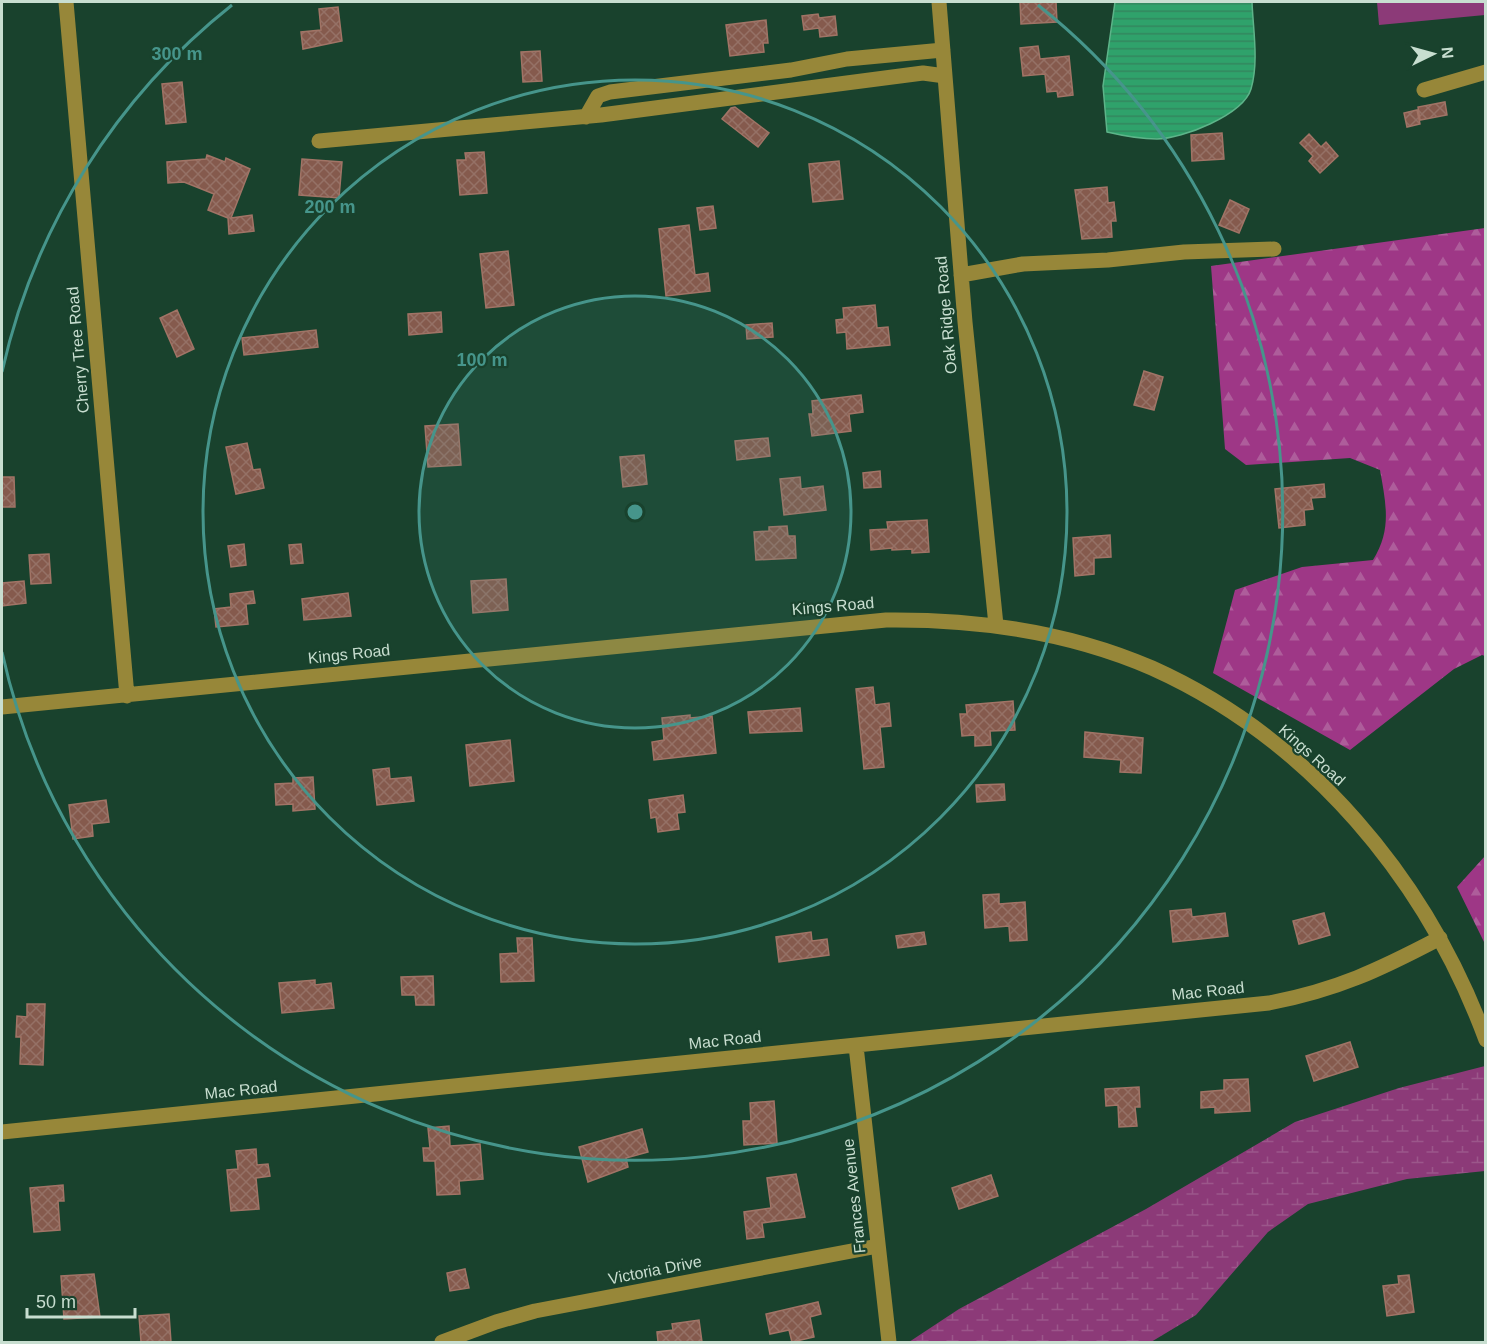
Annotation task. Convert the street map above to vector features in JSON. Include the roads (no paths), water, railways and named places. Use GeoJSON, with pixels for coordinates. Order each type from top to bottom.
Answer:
{"type":"FeatureCollection","features":[{"type":"Feature","properties":{"kind":"street","name":"Cherry Tree Road"},"geometry":{"type":"LineString","coordinates":[[66,2],[127,696]]}},
{"type":"Feature","properties":{"kind":"street","name":"Oak Ridge Road"},"geometry":{"type":"LineString","coordinates":[[939,2],[961,275],[996,626]]}},
{"type":"Feature","properties":{"kind":"street"},"geometry":{"type":"LineString","coordinates":[[586,117],[598,96],[610,92],[791,70],[847,59],[943,50]]}},
{"type":"Feature","properties":{"kind":"street"},"geometry":{"type":"LineString","coordinates":[[1424,90],[1485,72]]}},
{"type":"Feature","properties":{"kind":"street"},"geometry":{"type":"LineString","coordinates":[[319,141],[586,117],[923,73],[945,76]]}},
{"type":"Feature","properties":{"kind":"street"},"geometry":{"type":"LineString","coordinates":[[961,275],[1023,264],[1108,260],[1184,252],[1274,249]]}},
{"type":"Feature","properties":{"kind":"street","name":"Kings Road"},"geometry":{"type":"LineString","coordinates":[[2,707],[886,620],[930,620],[996,626],[1044,634],[1151,668],[1206,698],[1257,731],[1323,786],[1374,841],[1413,893],[1461,977],[1485,1040]]}},
{"type":"Feature","properties":{"kind":"street","name":"Mac Road"},"geometry":{"type":"LineString","coordinates":[[2,1132],[1269,1003],[1341,986],[1440,938]]}},
{"type":"Feature","properties":{"kind":"street","name":"Frances Avenue"},"geometry":{"type":"LineString","coordinates":[[856,1046],[889,1342]]}},
{"type":"Feature","properties":{"kind":"street","name":"Victoria Drive"},"geometry":{"type":"LineString","coordinates":[[442,1342],[496,1322],[535,1311],[878,1246]]}}]}
